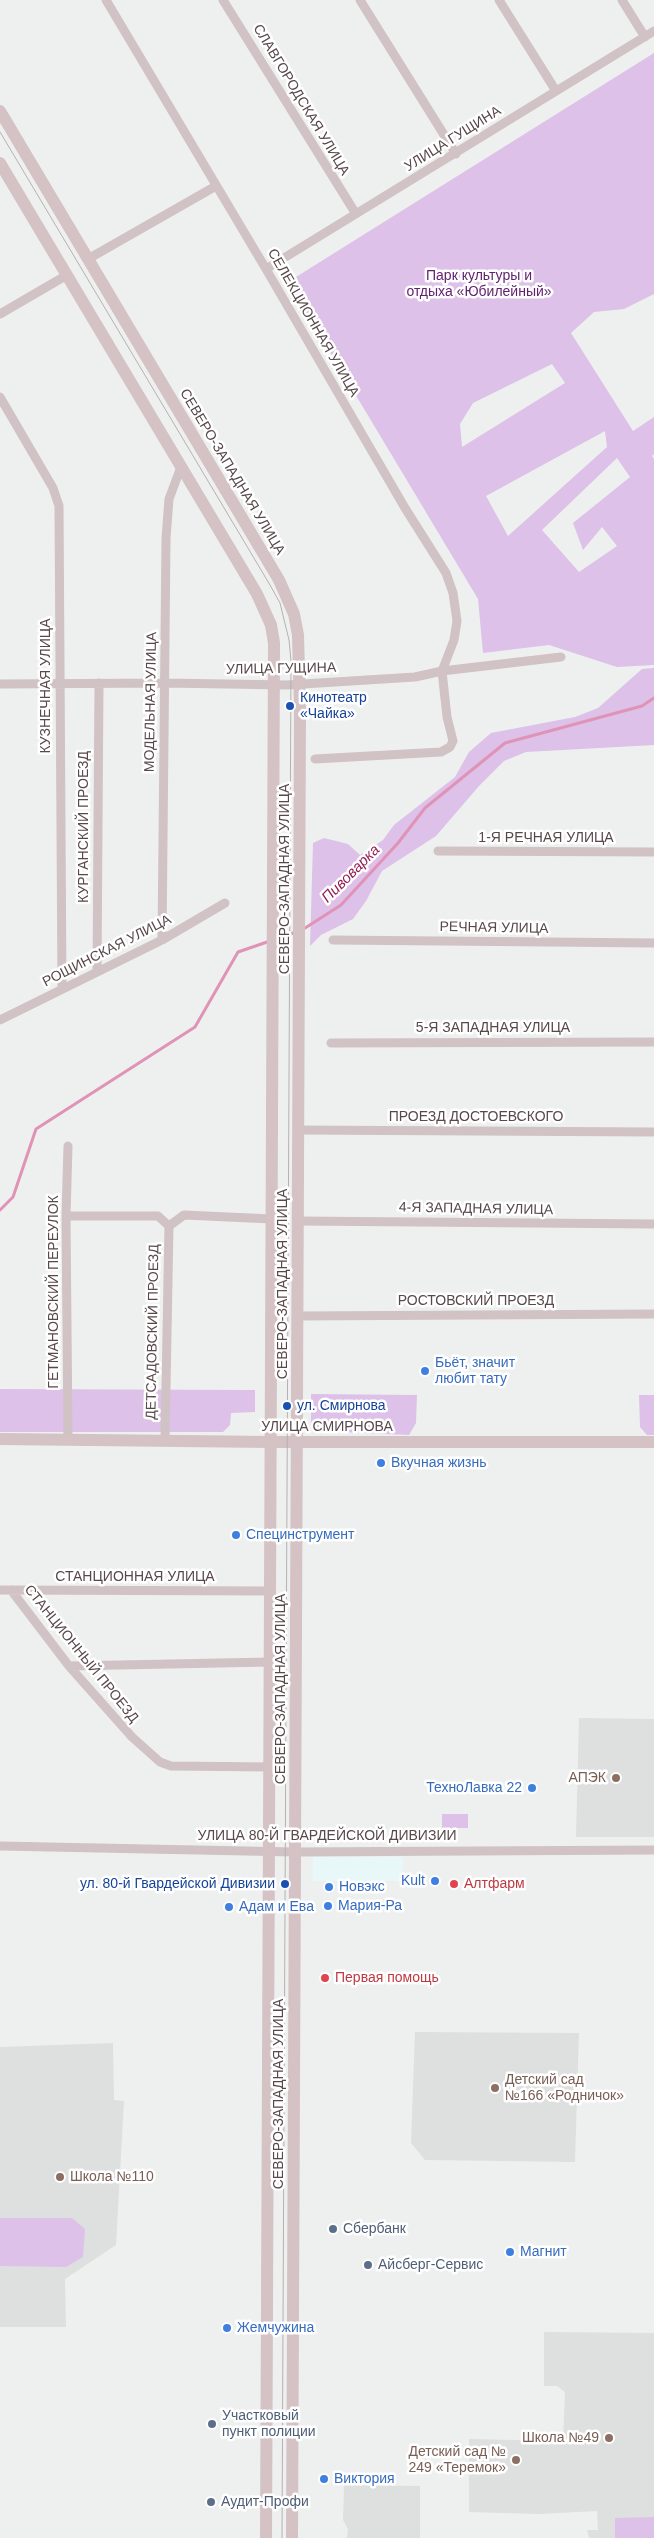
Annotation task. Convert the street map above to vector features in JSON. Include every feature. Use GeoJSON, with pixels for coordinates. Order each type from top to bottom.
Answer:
{"type":"FeatureCollection","features":[{"type":"Feature","properties":{"kind":"main road","name":"СЕВЕРО-ЗАПАДНАЯ УЛИЦА"},"geometry":{"type":"LineString","coordinates":[[0,112],[283,588],[294,614],[298,635],[300,684],[300,902],[292,2538]]}},
{"type":"Feature","properties":{"kind":"main road","name":"СЕВЕРО-ЗАПАДНАЯ УЛИЦА"},"geometry":{"type":"LineString","coordinates":[[0,163],[265,609],[274,643],[266,2538]]}},
{"type":"Feature","properties":{"kind":"main road","name":"УЛИЦА СМИРНОВА"},"geometry":{"type":"LineString","coordinates":[[0,1439],[270,1442],[654,1442]]}},
{"type":"Feature","properties":{"kind":"street","name":"СЕЛЕКЦИОННАЯ УЛИЦА"},"geometry":{"type":"LineString","coordinates":[[106,0],[405,508],[446,573],[453,593],[457,621],[454,640],[442,671]]}},
{"type":"Feature","properties":{"kind":"street","name":"СЛАВГОРОДСКАЯ УЛИЦА"},"geometry":{"type":"LineString","coordinates":[[223,0],[356,214]]}},
{"type":"Feature","properties":{"kind":"street"},"geometry":{"type":"LineString","coordinates":[[360,0],[456,154]]}},
{"type":"Feature","properties":{"kind":"street"},"geometry":{"type":"LineString","coordinates":[[499,0],[556,91]]}},
{"type":"Feature","properties":{"kind":"street"},"geometry":{"type":"LineString","coordinates":[[622,0],[645,37]]}},
{"type":"Feature","properties":{"kind":"street","name":"УЛИЦА ГУЩИНА"},"geometry":{"type":"LineString","coordinates":[[266,269],[654,31]]}},
{"type":"Feature","properties":{"kind":"street"},"geometry":{"type":"LineString","coordinates":[[88,260],[216,186]]}},
{"type":"Feature","properties":{"kind":"street"},"geometry":{"type":"LineString","coordinates":[[0,314],[67,275]]}},
{"type":"Feature","properties":{"kind":"street","name":"КУЗНЕЧНАЯ УЛИЦА"},"geometry":{"type":"LineString","coordinates":[[0,398],[54,488],[59,506],[62,989]]}},
{"type":"Feature","properties":{"kind":"street","name":"МОДЕЛЬНАЯ УЛИЦА"},"geometry":{"type":"LineString","coordinates":[[162,940],[166,538],[169,499],[181,467]]}},
{"type":"Feature","properties":{"kind":"street","name":"УЛИЦА ГУЩИНА"},"geometry":{"type":"LineString","coordinates":[[0,684],[166,683],[274,686],[415,677],[442,671],[561,657]]}},
{"type":"Feature","properties":{"kind":"street"},"geometry":{"type":"LineString","coordinates":[[315,759],[441,752],[450,747],[453,741],[447,717],[442,671]]}},
{"type":"Feature","properties":{"kind":"street","name":"КУРГАНСКИЙ ПРОЕЗД"},"geometry":{"type":"LineString","coordinates":[[98,970],[99,683]]}},
{"type":"Feature","properties":{"kind":"street","name":"1-Я РЕЧНАЯ УЛИЦА"},"geometry":{"type":"LineString","coordinates":[[438,851],[654,852]]}},
{"type":"Feature","properties":{"kind":"street","name":"РОЩИНСКАЯ УЛИЦА"},"geometry":{"type":"LineString","coordinates":[[0,1020],[162,940],[225,903]]}},
{"type":"Feature","properties":{"kind":"street","name":"РЕЧНАЯ УЛИЦА"},"geometry":{"type":"LineString","coordinates":[[333,940],[654,943]]}},
{"type":"Feature","properties":{"kind":"street","name":"5-Я ЗАПАДНАЯ УЛИЦА"},"geometry":{"type":"LineString","coordinates":[[331,1043],[654,1042]]}},
{"type":"Feature","properties":{"kind":"street","name":"ПРОЕЗД ДОСТОЕВСКОГО"},"geometry":{"type":"LineString","coordinates":[[298,1130],[654,1132]]}},
{"type":"Feature","properties":{"kind":"street","name":"ГЕТМАНОВСКИЙ ПЕРЕУЛОК"},"geometry":{"type":"LineString","coordinates":[[68,1146],[66,1216],[68,1439]]}},
{"type":"Feature","properties":{"kind":"street"},"geometry":{"type":"LineString","coordinates":[[66,1216],[158,1216],[169,1226],[184,1215],[272,1219]]}},
{"type":"Feature","properties":{"kind":"street","name":"4-Я ЗАПАДНАЯ УЛИЦА"},"geometry":{"type":"LineString","coordinates":[[298,1221],[654,1224]]}},
{"type":"Feature","properties":{"kind":"street","name":"ДЕТСАДОВСКИЙ ПРОЕЗД"},"geometry":{"type":"LineString","coordinates":[[164,1440],[169,1226]]}},
{"type":"Feature","properties":{"kind":"street","name":"РОСТОВСКИЙ ПРОЕЗД"},"geometry":{"type":"LineString","coordinates":[[298,1316],[654,1314]]}},
{"type":"Feature","properties":{"kind":"street","name":"СТАНЦИОННАЯ УЛИЦА"},"geometry":{"type":"LineString","coordinates":[[0,1590],[271,1591]]}},
{"type":"Feature","properties":{"kind":"street","name":"СТАНЦИОННЫЙ ПРОЕЗД"},"geometry":{"type":"LineString","coordinates":[[11,1590],[69,1666],[132,1737],[160,1762],[171,1766],[269,1767]]}},
{"type":"Feature","properties":{"kind":"street"},"geometry":{"type":"LineString","coordinates":[[69,1666],[270,1662]]}},
{"type":"Feature","properties":{"kind":"street","name":"УЛИЦА 80-Й ГВАРДЕЙСКОЙ ДИВИЗИИ"},"geometry":{"type":"LineString","coordinates":[[0,1846],[295,1852],[654,1850]]}},
{"type":"Feature","properties":{"kind":"shaded area","name":"АПЭК"},"geometry":{"type":"Polygon","coordinates":[[[579,1718],[654,1719],[654,1837],[576,1837],[579,1718]]]}},
{"type":"Feature","properties":{"kind":"shaded area"},"geometry":{"type":"Polygon","coordinates":[[[313,1857],[403,1857],[403,1881],[313,1881],[313,1857]]]}},
{"type":"Feature","properties":{"kind":"shaded area","name":"Детский сад №166 «Родничок»"},"geometry":{"type":"Polygon","coordinates":[[[415,2032],[579,2033],[575,2162],[425,2160],[411,2143],[415,2032]]]}},
{"type":"Feature","properties":{"kind":"shaded area","name":"Школа №110"},"geometry":{"type":"Polygon","coordinates":[[[113,2043],[114,2100],[124,2101],[116,2245],[65,2279],[66,2327],[0,2327],[0,2047],[113,2043]]]}},
{"type":"Feature","properties":{"kind":"shaded area","name":"Школа №49"},"geometry":{"type":"Polygon","coordinates":[[[544,2332],[654,2333],[654,2538],[589,2538],[587,2530],[598,2530],[597,2511],[538,2514],[469,2512],[469,2439],[563,2441],[565,2392],[557,2386],[544,2386],[544,2332]]]}},
{"type":"Feature","properties":{"kind":"shaded area"},"geometry":{"type":"Polygon","coordinates":[[[344,2485],[420,2486],[420,2538],[347,2538],[348,2529],[343,2520],[344,2485]]]}},
{"type":"Feature","properties":{"kind":"green space","name":"Парк культуры и отдыха «Юбилейный»"},"geometry":{"type":"Polygon","coordinates":[[[654,53],[654,294],[624,309],[594,312],[571,333],[633,431],[654,417],[654,454],[652,456],[654,459],[654,665],[617,667],[549,645],[483,653],[478,599],[288,282],[654,53]],[[552,364],[473,403],[460,424],[462,447],[565,383],[552,364]],[[605,431],[486,496],[508,536],[607,447],[605,431]],[[617,458],[542,530],[579,572],[617,546],[602,527],[583,550],[573,523],[630,477],[617,458]]]}},
{"type":"Feature","properties":{"kind":"green space"},"geometry":{"type":"Polygon","coordinates":[[[654,668],[654,745],[526,752],[504,761],[479,786],[436,836],[382,871],[366,901],[353,919],[321,935],[310,946],[313,843],[324,838],[348,844],[360,855],[383,840],[394,825],[455,777],[469,752],[491,733],[575,717],[598,708],[642,669],[654,668]]]}},
{"type":"Feature","properties":{"kind":"green space"},"geometry":{"type":"Polygon","coordinates":[[[0,1389],[255,1390],[255,1412],[231,1413],[230,1425],[223,1432],[0,1432],[0,1389]]]}},
{"type":"Feature","properties":{"kind":"green space"},"geometry":{"type":"Polygon","coordinates":[[[311,1394],[417,1395],[416,1423],[409,1435],[320,1431],[311,1424],[311,1394]]]}},
{"type":"Feature","properties":{"kind":"green space"},"geometry":{"type":"Polygon","coordinates":[[[639,1395],[654,1395],[654,1435],[647,1435],[640,1427],[639,1395]]]}},
{"type":"Feature","properties":{"kind":"green space"},"geometry":{"type":"Polygon","coordinates":[[[442,1814],[468,1814],[468,1828],[442,1828],[442,1814]]]}},
{"type":"Feature","properties":{"kind":"green space"},"geometry":{"type":"Polygon","coordinates":[[[0,2218],[72,2218],[85,2229],[83,2257],[66,2267],[0,2266],[0,2218]]]}},
{"type":"Feature","properties":{"kind":"green space"},"geometry":{"type":"Polygon","coordinates":[[[654,2517],[654,2538],[615,2538],[615,2518],[654,2517]]]}},
{"type":"Feature","properties":{"kind":"waterway","name":"Пивоварка"},"geometry":{"type":"LineString","coordinates":[[302,930],[341,905],[398,843],[425,808],[505,743],[642,706],[654,698]]}},
{"type":"Feature","properties":{"kind":"waterway","name":"Пивоварка"},"geometry":{"type":"LineString","coordinates":[[276,939],[296,932]]}},
{"type":"Feature","properties":{"kind":"waterway","name":"Пивоварка"},"geometry":{"type":"LineString","coordinates":[[0,1210],[13,1197],[36,1129],[195,1027],[238,952],[270,941]]}},
{"type":"Feature","properties":{"kind":"tram line"},"geometry":{"type":"LineString","coordinates":[[0,132],[270,585],[280,603],[289,640],[291,661],[282,2538]]}},
{"type":"Feature","properties":{"kind":"place","name":"Кинотеатр «Чайка»"},"geometry":{"type":"Point","coordinates":[290,706]}},
{"type":"Feature","properties":{"kind":"place","name":"Бьёт, значит любит тату"},"geometry":{"type":"Point","coordinates":[425,1371]}},
{"type":"Feature","properties":{"kind":"place","name":"ул. Смирнова"},"geometry":{"type":"Point","coordinates":[287,1406]}},
{"type":"Feature","properties":{"kind":"place","name":"Вкучная жизнь"},"geometry":{"type":"Point","coordinates":[381,1463]}},
{"type":"Feature","properties":{"kind":"place","name":"Специнструмент"},"geometry":{"type":"Point","coordinates":[236,1535]}},
{"type":"Feature","properties":{"kind":"place","name":"АПЭК"},"geometry":{"type":"Point","coordinates":[616,1778]}},
{"type":"Feature","properties":{"kind":"place","name":"ТехноЛавка 22"},"geometry":{"type":"Point","coordinates":[532,1788]}},
{"type":"Feature","properties":{"kind":"place","name":"Kult"},"geometry":{"type":"Point","coordinates":[435,1881]}},
{"type":"Feature","properties":{"kind":"place","name":"ул. 80-й Гвардейской Дивизии"},"geometry":{"type":"Point","coordinates":[285,1884]}},
{"type":"Feature","properties":{"kind":"place","name":"Алтфарм"},"geometry":{"type":"Point","coordinates":[454,1884]}},
{"type":"Feature","properties":{"kind":"place","name":"Новэкс"},"geometry":{"type":"Point","coordinates":[329,1887]}},
{"type":"Feature","properties":{"kind":"place","name":"Мария-Ра"},"geometry":{"type":"Point","coordinates":[328,1906]}},
{"type":"Feature","properties":{"kind":"place","name":"Адам и Ева"},"geometry":{"type":"Point","coordinates":[229,1907]}},
{"type":"Feature","properties":{"kind":"place","name":"Первая помощь"},"geometry":{"type":"Point","coordinates":[325,1978]}},
{"type":"Feature","properties":{"kind":"place","name":"Детский сад №166 «Родничок»"},"geometry":{"type":"Point","coordinates":[495,2088]}},
{"type":"Feature","properties":{"kind":"place","name":"Школа №110"},"geometry":{"type":"Point","coordinates":[60,2177]}},
{"type":"Feature","properties":{"kind":"place","name":"Сбербанк"},"geometry":{"type":"Point","coordinates":[333,2229]}},
{"type":"Feature","properties":{"kind":"place","name":"Магнит"},"geometry":{"type":"Point","coordinates":[510,2252]}},
{"type":"Feature","properties":{"kind":"place","name":"Айсберг-Сервис"},"geometry":{"type":"Point","coordinates":[368,2265]}},
{"type":"Feature","properties":{"kind":"place","name":"Жемчужина"},"geometry":{"type":"Point","coordinates":[227,2328]}},
{"type":"Feature","properties":{"kind":"place","name":"Участковый пункт полиции"},"geometry":{"type":"Point","coordinates":[212,2424]}},
{"type":"Feature","properties":{"kind":"place","name":"Школа №49"},"geometry":{"type":"Point","coordinates":[609,2438]}},
{"type":"Feature","properties":{"kind":"place","name":"Детский сад № 249 «Теремок»"},"geometry":{"type":"Point","coordinates":[516,2460]}},
{"type":"Feature","properties":{"kind":"place","name":"Виктория"},"geometry":{"type":"Point","coordinates":[324,2479]}},
{"type":"Feature","properties":{"kind":"place","name":"Аудит-Профи"},"geometry":{"type":"Point","coordinates":[211,2502]}}]}
